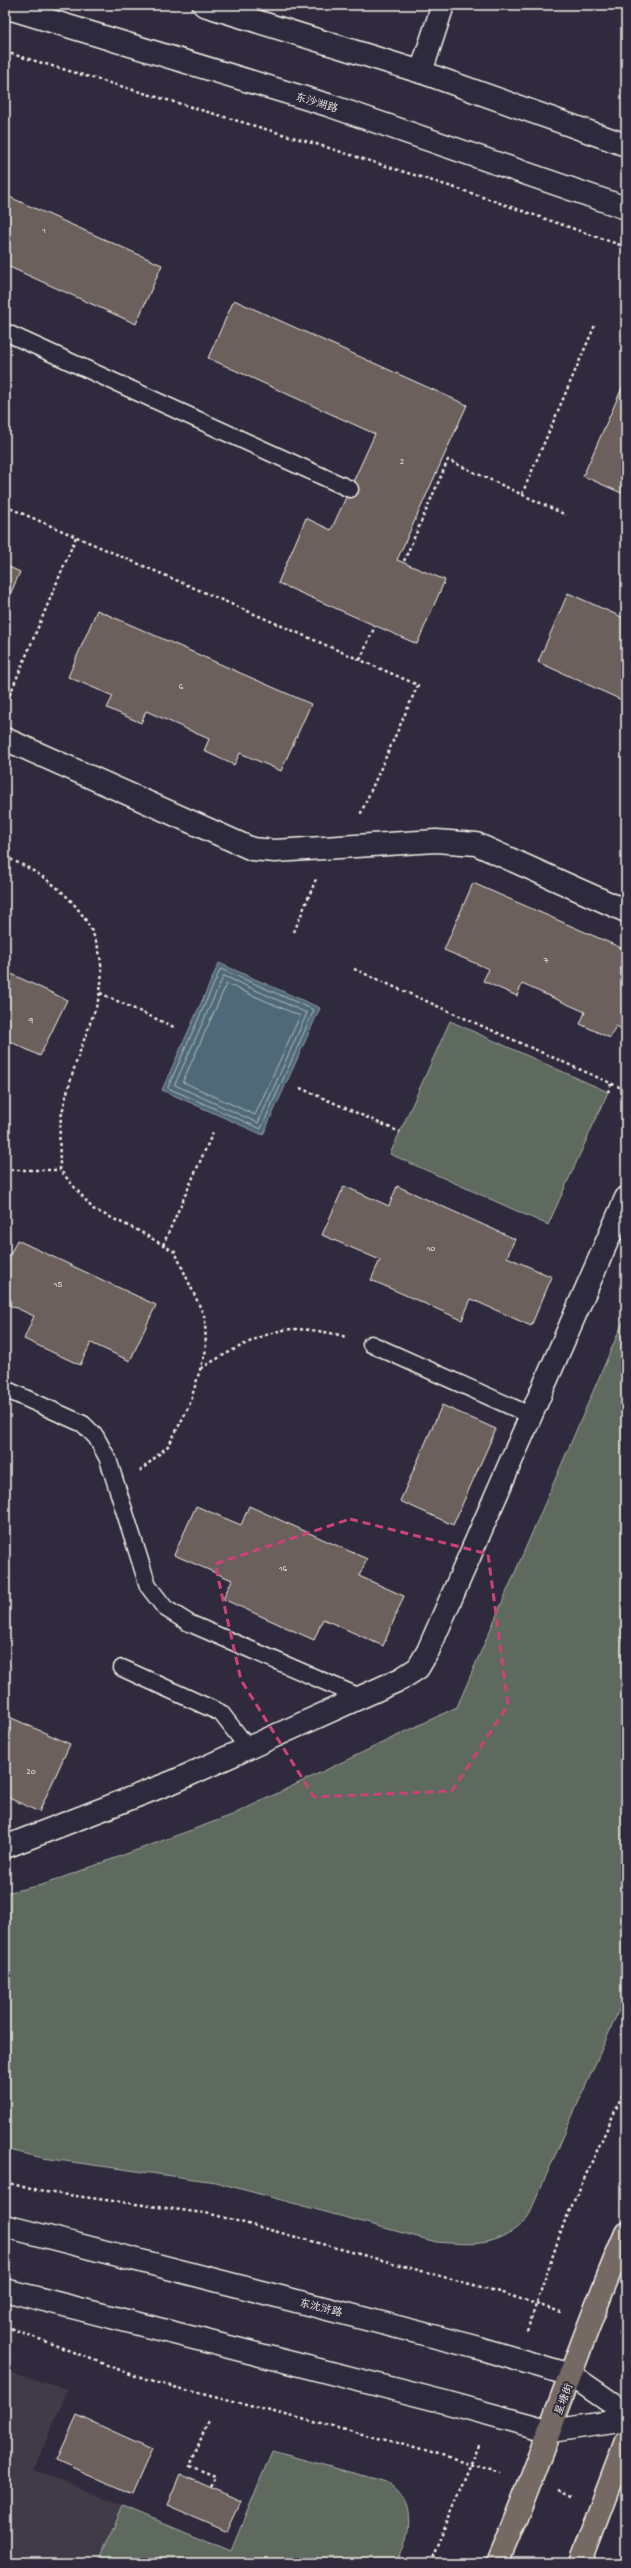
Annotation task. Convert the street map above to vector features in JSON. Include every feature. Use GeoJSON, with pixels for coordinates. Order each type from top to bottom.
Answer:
{"type":"FeatureCollection","features":[{"type":"Feature","properties":{"kind":"main road"},"geometry":{"type":"LineString","coordinates":[[204,5],[421,72],[626,145]]}},
{"type":"Feature","properties":{"kind":"main road"},"geometry":{"type":"LineString","coordinates":[[421,72],[442,5]]}},
{"type":"Feature","properties":{"kind":"main road","name":"东沙湖路"},"geometry":{"type":"LineString","coordinates":[[5,7],[328,105],[626,208]]}},
{"type":"Feature","properties":{"kind":"main road"},"geometry":{"type":"LineString","coordinates":[[5,739],[252,849],[275,851],[436,841],[476,844],[626,911]]}},
{"type":"Feature","properties":{"kind":"main road"},"geometry":{"type":"LineString","coordinates":[[5,1847],[130,1800],[360,1697],[418,1668],[428,1651],[626,1198]]}},
{"type":"Feature","properties":{"kind":"main road","name":"东沈浒路"},"geometry":{"type":"LineString","coordinates":[[5,2226],[516,2359],[571,2375],[626,2413]]}},
{"type":"Feature","properties":{"kind":"main road","name":"星塘街"},"geometry":{"type":"LineString","coordinates":[[497,2563],[551,2431],[590,2322],[626,2234]]}},
{"type":"Feature","properties":{"kind":"main road"},"geometry":{"type":"LineString","coordinates":[[5,2290],[445,2402],[491,2416],[551,2431],[626,2420]]}},
{"type":"Feature","properties":{"kind":"main road"},"geometry":{"type":"LineString","coordinates":[[580,2563],[626,2441]]}},
{"type":"Feature","properties":{"kind":"lane"},"geometry":{"type":"LineString","coordinates":[[5,332],[350,489]]}},
{"type":"Feature","properties":{"kind":"lane"},"geometry":{"type":"LineString","coordinates":[[371,1344],[530,1415]]}},
{"type":"Feature","properties":{"kind":"lane"},"geometry":{"type":"LineString","coordinates":[[5,1389],[83,1424],[96,1437],[108,1459],[148,1586],[165,1608],[189,1623],[360,1697]]}},
{"type":"Feature","properties":{"kind":"lane"},"geometry":{"type":"LineString","coordinates":[[122,1668],[221,1713],[248,1748]]}},
{"type":"Feature","properties":{"kind":"path"},"geometry":{"type":"LineString","coordinates":[[5,52],[316,144],[471,193],[626,248]]}},
{"type":"Feature","properties":{"kind":"path"},"geometry":{"type":"LineString","coordinates":[[522,494],[595,326]]}},
{"type":"Feature","properties":{"kind":"path"},"geometry":{"type":"LineString","coordinates":[[404,561],[448,460],[566,515]]}},
{"type":"Feature","properties":{"kind":"path"},"geometry":{"type":"LineString","coordinates":[[5,506],[418,686],[294,932]]}},
{"type":"Feature","properties":{"kind":"path"},"geometry":{"type":"LineString","coordinates":[[5,706],[76,536]]}},
{"type":"Feature","properties":{"kind":"path"},"geometry":{"type":"LineString","coordinates":[[360,660],[376,626]]}},
{"type":"Feature","properties":{"kind":"path"},"geometry":{"type":"LineString","coordinates":[[5,857],[29,867],[47,878],[80,912],[98,944],[102,969],[100,993],[61,1114],[60,1170],[93,1209],[139,1231],[175,1252],[205,1318],[206,1350],[201,1368],[189,1406],[168,1446],[135,1476],[114,1480]]}},
{"type":"Feature","properties":{"kind":"path"},"geometry":{"type":"LineString","coordinates":[[354,969],[626,1090]]}},
{"type":"Feature","properties":{"kind":"path"},"geometry":{"type":"LineString","coordinates":[[100,993],[176,1028]]}},
{"type":"Feature","properties":{"kind":"path"},"geometry":{"type":"LineString","coordinates":[[608,1092],[611,1084]]}},
{"type":"Feature","properties":{"kind":"path"},"geometry":{"type":"LineString","coordinates":[[300,1088],[400,1132]]}},
{"type":"Feature","properties":{"kind":"path"},"geometry":{"type":"LineString","coordinates":[[163,1245],[214,1130]]}},
{"type":"Feature","properties":{"kind":"path"},"geometry":{"type":"LineString","coordinates":[[5,1170],[60,1170]]}},
{"type":"Feature","properties":{"kind":"path"},"geometry":{"type":"LineString","coordinates":[[201,1368],[243,1346],[280,1330],[328,1331],[371,1344]]}},
{"type":"Feature","properties":{"kind":"path"},"geometry":{"type":"LineString","coordinates":[[516,2359],[538,2304],[564,2223],[626,2087]]}},
{"type":"Feature","properties":{"kind":"path"},"geometry":{"type":"LineString","coordinates":[[5,2182],[38,2191],[211,2214],[496,2291],[626,2335]]}},
{"type":"Feature","properties":{"kind":"path"},"geometry":{"type":"LineString","coordinates":[[5,2326],[146,2380],[394,2442],[602,2504]]}},
{"type":"Feature","properties":{"kind":"path"},"geometry":{"type":"LineString","coordinates":[[429,2563],[491,2416]]}},
{"type":"Feature","properties":{"kind":"path"},"geometry":{"type":"LineString","coordinates":[[208,2421],[190,2466],[215,2476],[211,2488]]}},
{"type":"Feature","properties":{"kind":"highlighted area"},"geometry":{"type":"Polygon","coordinates":[[[350,1519],[488,1554],[508,1705],[452,1791],[314,1797],[241,1680],[215,1564],[350,1519]]]}},
{"type":"Feature","properties":{"kind":"shaded area"},"geometry":{"type":"Polygon","coordinates":[[[5,2372],[68,2389],[34,2470],[123,2506],[98,2563],[5,2563],[5,2372]]]}},
{"type":"Feature","properties":{"kind":"green space"},"geometry":{"type":"Polygon","coordinates":[[[450,1021],[608,1092],[548,1225],[390,1154],[450,1021]]]}},
{"type":"Feature","properties":{"kind":"green space"},"geometry":{"type":"Polygon","coordinates":[[[626,1315],[626,1994],[528,2217],[518,2227],[507,2234],[486,2242],[462,2244],[436,2242],[215,2182],[43,2158],[5,2149],[5,1893],[42,1885],[232,1815],[457,1707],[626,1315]]]}},
{"type":"Feature","properties":{"kind":"green space"},"geometry":{"type":"Polygon","coordinates":[[[272,2451],[386,2482],[396,2490],[403,2499],[409,2519],[402,2551],[397,2563],[98,2563],[123,2506],[231,2551],[272,2451]]]}},
{"type":"Feature","properties":{"kind":"water"},"geometry":{"type":"Polygon","coordinates":[[[219,963],[320,1008],[263,1135],[162,1090],[219,963]]]}},
{"type":"Feature","properties":{"kind":"building"},"geometry":{"type":"Polygon","coordinates":[[[5,195],[162,265],[136,324],[5,265],[5,195]]]}},
{"type":"Feature","properties":{"kind":"building"},"geometry":{"type":"Polygon","coordinates":[[[234,300],[467,405],[397,560],[445,580],[417,644],[278,583],[306,518],[331,530],[375,434],[208,358],[234,300]]]}},
{"type":"Feature","properties":{"kind":"building"},"geometry":{"type":"Polygon","coordinates":[[[626,379],[626,495],[583,476],[626,379]]]}},
{"type":"Feature","properties":{"kind":"building"},"geometry":{"type":"Polygon","coordinates":[[[5,565],[20,572],[5,606],[5,565]]]}},
{"type":"Feature","properties":{"kind":"building"},"geometry":{"type":"Polygon","coordinates":[[[568,593],[626,619],[626,702],[538,662],[568,593]]]}},
{"type":"Feature","properties":{"kind":"building"},"geometry":{"type":"Polygon","coordinates":[[[97,610],[311,704],[281,771],[240,753],[234,765],[204,751],[209,739],[146,711],[141,723],[107,708],[113,696],[68,677],[97,610]]]}},
{"type":"Feature","properties":{"kind":"building"},"geometry":{"type":"Polygon","coordinates":[[[473,883],[626,950],[626,1031],[616,1026],[610,1038],[580,1024],[585,1012],[522,984],[517,996],[483,981],[489,969],[444,950],[473,883]]]}},
{"type":"Feature","properties":{"kind":"building"},"geometry":{"type":"Polygon","coordinates":[[[5,971],[67,1000],[40,1056],[5,1039],[5,971]]]}},
{"type":"Feature","properties":{"kind":"building"},"geometry":{"type":"Polygon","coordinates":[[[344,1186],[389,1206],[397,1186],[515,1239],[507,1257],[552,1277],[531,1326],[471,1299],[462,1320],[371,1280],[380,1260],[322,1235],[344,1186]]]}},
{"type":"Feature","properties":{"kind":"building"},"geometry":{"type":"Polygon","coordinates":[[[17,1240],[156,1305],[130,1361],[91,1343],[80,1365],[24,1339],[34,1316],[5,1303],[5,1266],[17,1240]]]}},
{"type":"Feature","properties":{"kind":"building"},"geometry":{"type":"Polygon","coordinates":[[[442,1405],[496,1429],[453,1525],[400,1501],[442,1405]]]}},
{"type":"Feature","properties":{"kind":"building"},"geometry":{"type":"Polygon","coordinates":[[[196,1506],[241,1525],[249,1506],[367,1559],[359,1576],[404,1596],[383,1646],[323,1619],[314,1640],[223,1599],[232,1580],[174,1555],[196,1506]]]}},
{"type":"Feature","properties":{"kind":"building"},"geometry":{"type":"Polygon","coordinates":[[[5,1715],[70,1744],[39,1812],[7,1797],[5,1801],[5,1715]]]}},
{"type":"Feature","properties":{"kind":"building"},"geometry":{"type":"Polygon","coordinates":[[[77,2415],[152,2449],[132,2494],[57,2460],[77,2415]]]}},
{"type":"Feature","properties":{"kind":"building"},"geometry":{"type":"Polygon","coordinates":[[[180,2474],[241,2501],[227,2531],[167,2505],[180,2474]]]}}]}
